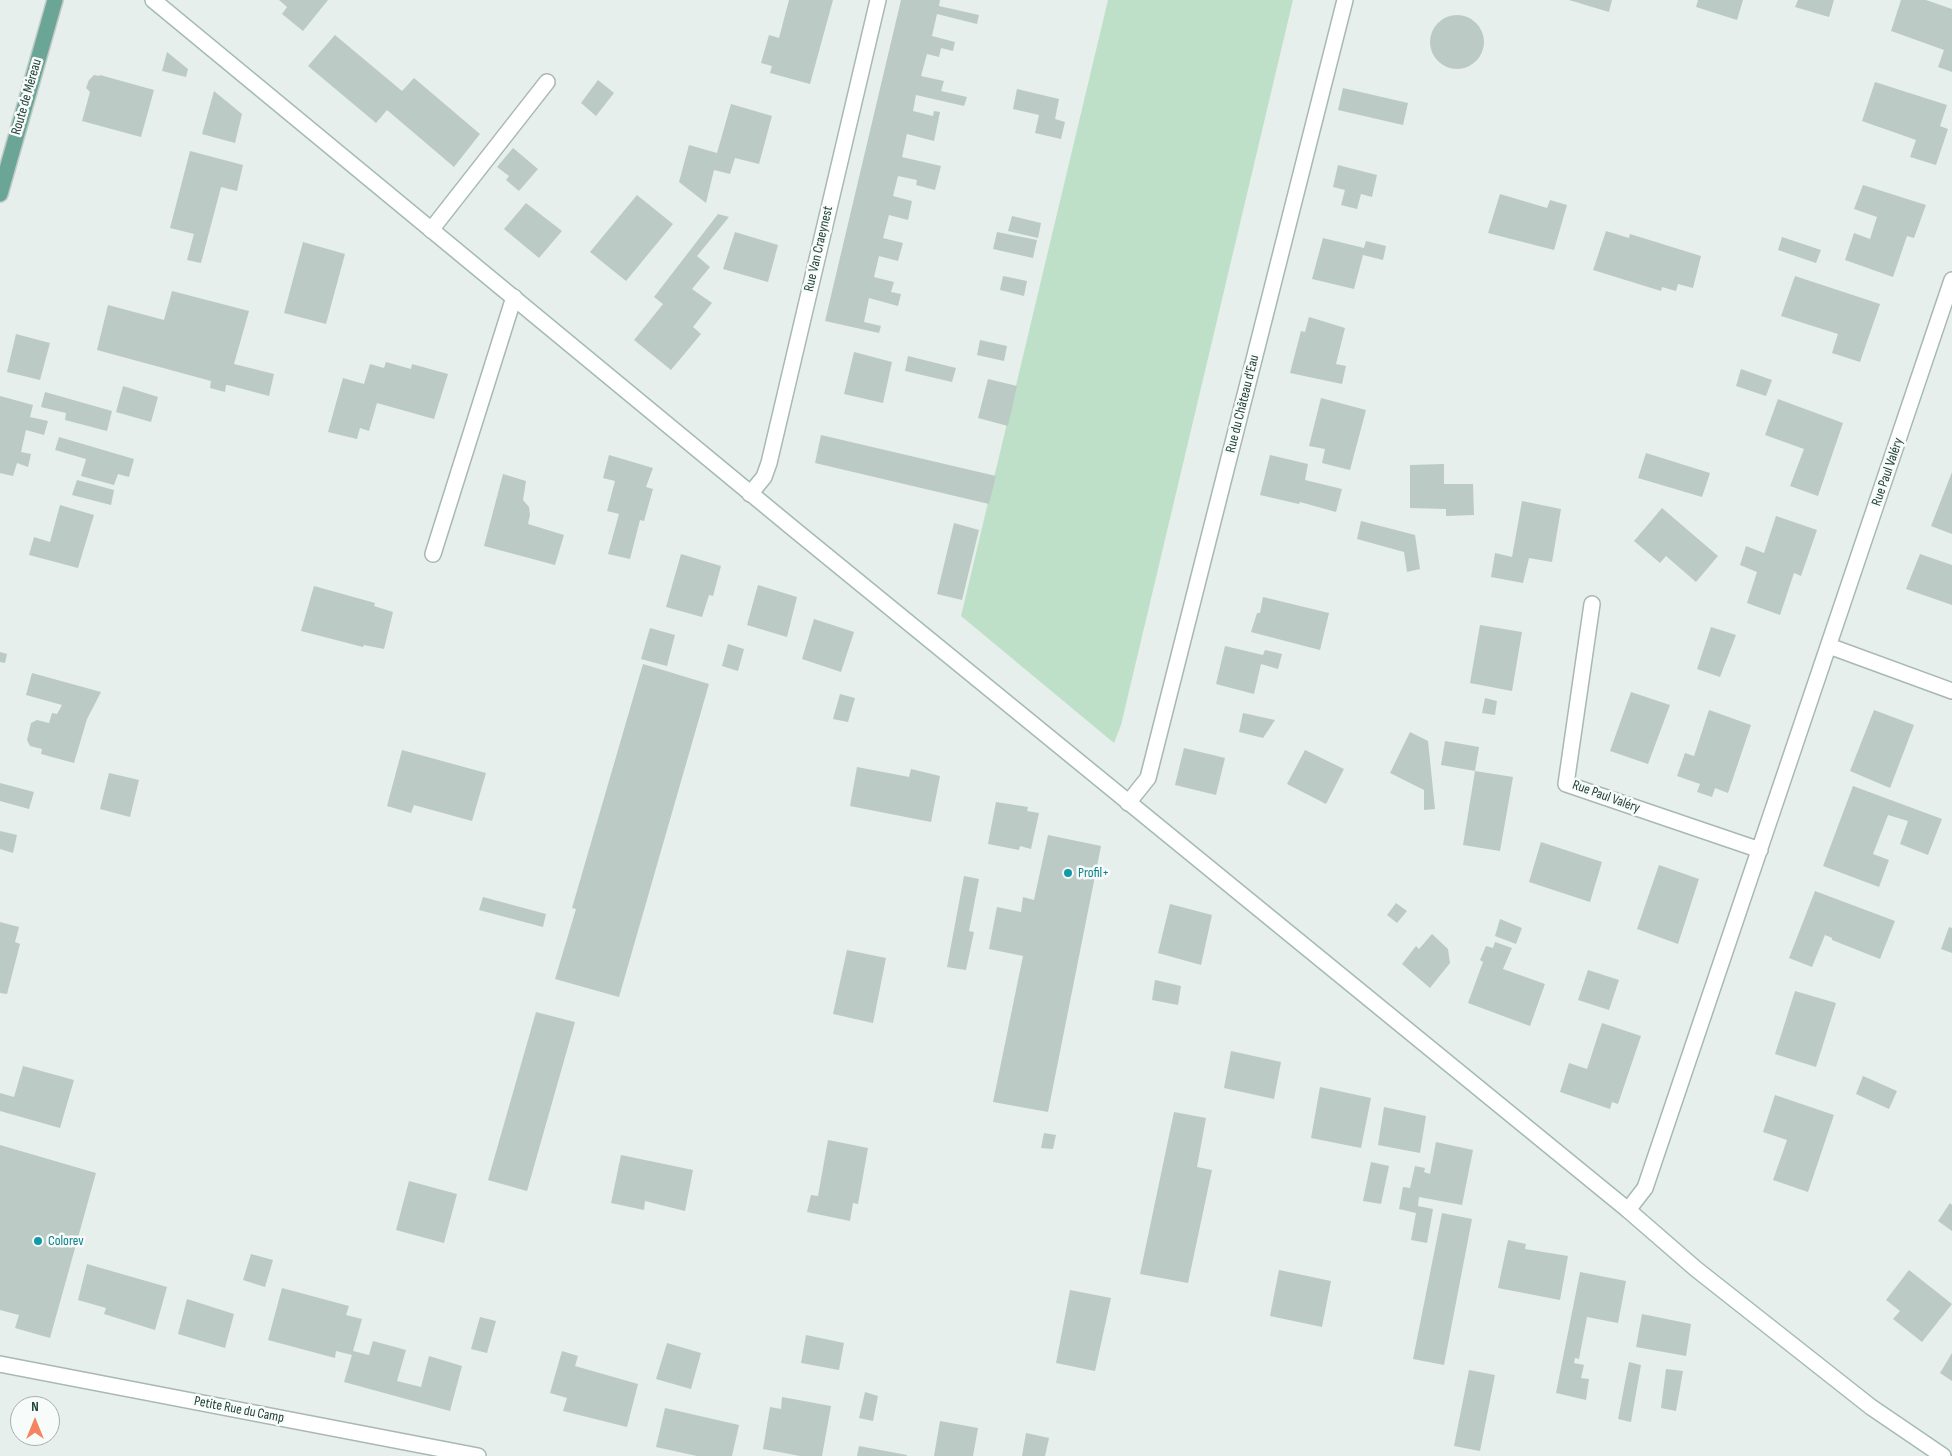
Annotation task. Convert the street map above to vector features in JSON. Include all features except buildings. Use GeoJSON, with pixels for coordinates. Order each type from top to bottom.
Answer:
{"type":"FeatureCollection","features":[{"type":"Feature","properties":{"kind":"main road","name":"Route de Méreau"},"geometry":{"type":"LineString","coordinates":[[0,194],[55,0]]}},
{"type":"Feature","properties":{"kind":"street"},"geometry":{"type":"LineString","coordinates":[[153,0],[750,494],[1628,1210],[1696,1269],[1872,1407],[1943,1456]]}},
{"type":"Feature","properties":{"kind":"street","name":"Rue Van Craeynest"},"geometry":{"type":"LineString","coordinates":[[750,494],[764,477],[769,463],[878,0]]}},
{"type":"Feature","properties":{"kind":"street","name":"Rue du Château d'Eau"},"geometry":{"type":"LineString","coordinates":[[1128,803],[1148,778],[1345,0]]}},
{"type":"Feature","properties":{"kind":"street"},"geometry":{"type":"LineString","coordinates":[[431,230],[547,82]]}},
{"type":"Feature","properties":{"kind":"street","name":"Rue Paul Valéry"},"geometry":{"type":"LineString","coordinates":[[1628,1210],[1646,1188],[1949,298],[1952,280]]}},
{"type":"Feature","properties":{"kind":"street"},"geometry":{"type":"LineString","coordinates":[[433,554],[514,297]]}},
{"type":"Feature","properties":{"kind":"street","name":"Rue Paul Valéry"},"geometry":{"type":"LineString","coordinates":[[1592,604],[1566,784],[1760,850]]}},
{"type":"Feature","properties":{"kind":"street"},"geometry":{"type":"LineString","coordinates":[[1829,646],[1952,691]]}},
{"type":"Feature","properties":{"kind":"street","name":"Petite Rue du Camp"},"geometry":{"type":"LineString","coordinates":[[0,1364],[476,1456]]}},
{"type":"Feature","properties":{"kind":"green space"},"geometry":{"type":"Polygon","coordinates":[[[1108,0],[1293,0],[1121,725],[1114,743],[961,616],[1108,0]]]}},
{"type":"Feature","properties":{"kind":"place","name":"Profil+"},"geometry":{"type":"Point","coordinates":[1068,873]}},
{"type":"Feature","properties":{"kind":"place","name":"Colorev"},"geometry":{"type":"Point","coordinates":[38,1241]}}]}
